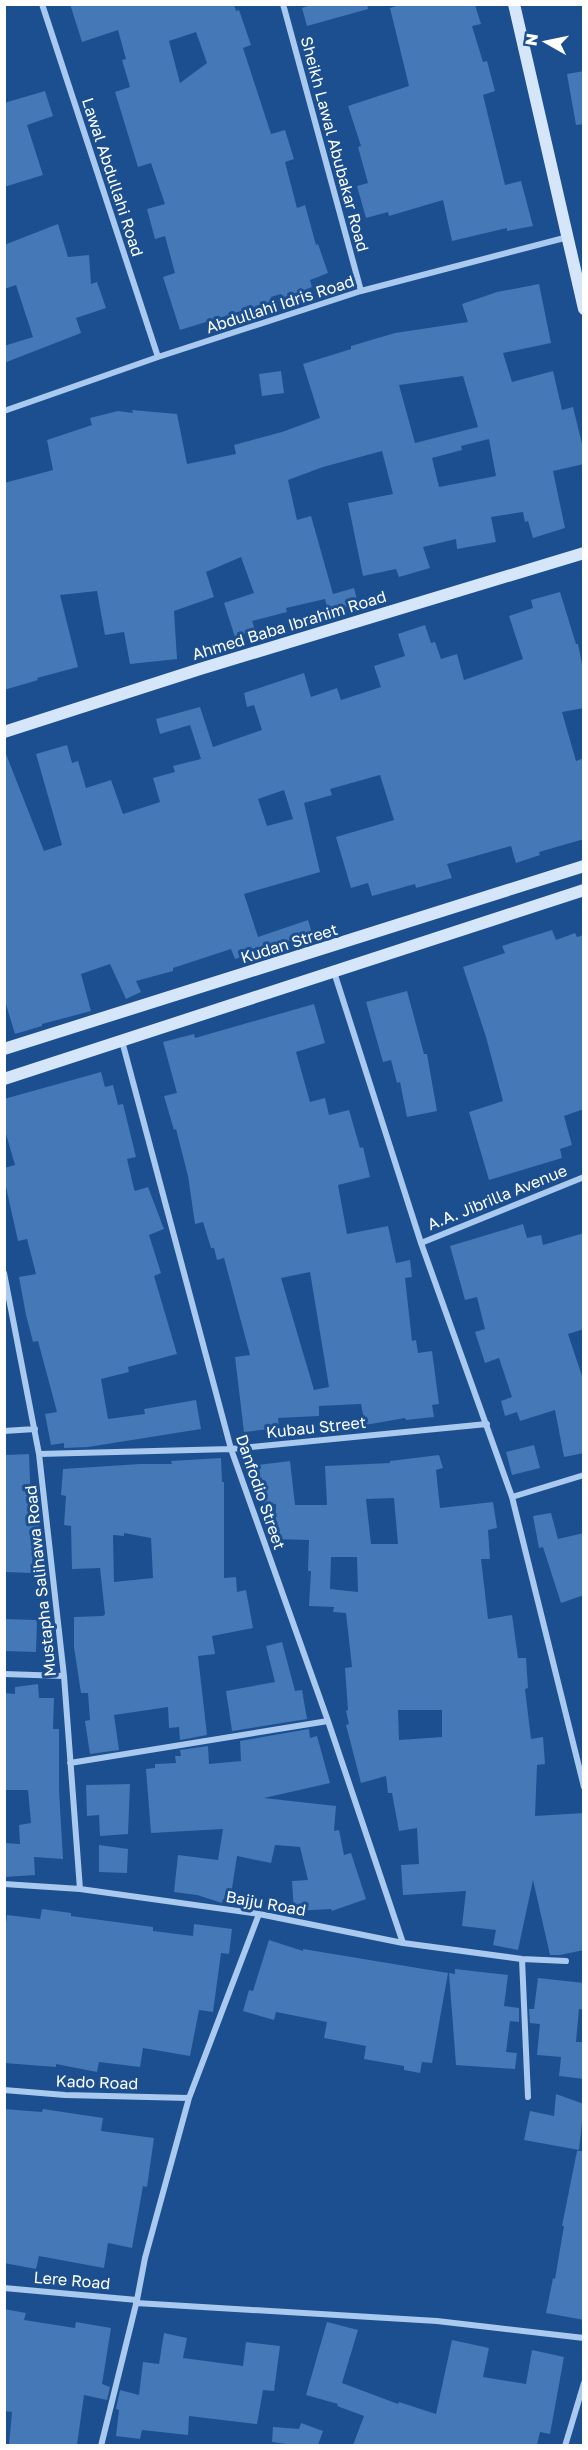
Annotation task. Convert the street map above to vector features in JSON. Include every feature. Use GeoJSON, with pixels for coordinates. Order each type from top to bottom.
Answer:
{"type":"FeatureCollection","features":[{"type":"Feature","properties":{"kind":"street","name":"Lawal Abdullahi Road"},"geometry":{"type":"LineString","coordinates":[[42,4],[158,357]]}},
{"type":"Feature","properties":{"kind":"street","name":"Sheikh Lawal Abubakar Road"},"geometry":{"type":"LineString","coordinates":[[283,4],[361,291]]}},
{"type":"Feature","properties":{"kind":"street"},"geometry":{"type":"LineString","coordinates":[[514,4],[584,309]]}},
{"type":"Feature","properties":{"kind":"street","name":"Abdullahi Idris Road"},"geometry":{"type":"LineString","coordinates":[[4,411],[158,357],[361,291],[568,237]]}},
{"type":"Feature","properties":{"kind":"street","name":"Ahmed Baba Ibrahim Road"},"geometry":{"type":"LineString","coordinates":[[4,732],[200,669],[584,554]]}},
{"type":"Feature","properties":{"kind":"street","name":"Kudan Street"},"geometry":{"type":"LineString","coordinates":[[4,1050],[584,866]]}},
{"type":"Feature","properties":{"kind":"street"},"geometry":{"type":"LineString","coordinates":[[4,1079],[584,890]]}},
{"type":"Feature","properties":{"kind":"street"},"geometry":{"type":"LineString","coordinates":[[334,971],[421,1243],[512,1497],[584,1787]]}},
{"type":"Feature","properties":{"kind":"street","name":"Danfodio Street"},"geometry":{"type":"LineString","coordinates":[[122,1041],[231,1449],[328,1721],[403,1943]]}},
{"type":"Feature","properties":{"kind":"street","name":"A.A. Jibrilla Avenue"},"geometry":{"type":"LineString","coordinates":[[421,1243],[584,1177]]}},
{"type":"Feature","properties":{"kind":"street","name":"Mustapha Salihawa Road"},"geometry":{"type":"LineString","coordinates":[[4,1273],[39,1454],[64,1676],[80,1889]]}},
{"type":"Feature","properties":{"kind":"street","name":"Kubau Street"},"geometry":{"type":"LineString","coordinates":[[39,1454],[231,1449],[487,1424]]}},
{"type":"Feature","properties":{"kind":"street"},"geometry":{"type":"LineString","coordinates":[[4,1431],[35,1429]]}},
{"type":"Feature","properties":{"kind":"street"},"geometry":{"type":"LineString","coordinates":[[512,1497],[584,1476]]}},
{"type":"Feature","properties":{"kind":"street"},"geometry":{"type":"LineString","coordinates":[[4,1674],[64,1676]]}},
{"type":"Feature","properties":{"kind":"street"},"geometry":{"type":"LineString","coordinates":[[70,1763],[328,1721]]}},
{"type":"Feature","properties":{"kind":"street","name":"Bajju Road"},"geometry":{"type":"LineString","coordinates":[[4,1884],[80,1889],[259,1914],[403,1943],[522,1959],[566,1961]]}},
{"type":"Feature","properties":{"kind":"street"},"geometry":{"type":"LineString","coordinates":[[101,2445],[145,2258],[189,2098],[259,1914]]}},
{"type":"Feature","properties":{"kind":"street"},"geometry":{"type":"LineString","coordinates":[[522,1959],[528,2097]]}},
{"type":"Feature","properties":{"kind":"street","name":"Kado Road"},"geometry":{"type":"LineString","coordinates":[[4,2090],[65,2095],[189,2098]]}},
{"type":"Feature","properties":{"kind":"street","name":"Lere Road"},"geometry":{"type":"LineString","coordinates":[[4,2288],[136,2301],[437,2320],[584,2338]]}},
{"type":"Feature","properties":{"kind":"street"},"geometry":{"type":"LineString","coordinates":[[565,2445],[584,2383]]}},
{"type":"Feature","properties":{"kind":"building"},"geometry":{"type":"Polygon","coordinates":[[[70,4],[234,4],[236,11],[239,10],[251,45],[243,48],[271,134],[285,130],[294,159],[285,162],[297,208],[305,205],[316,245],[318,244],[328,273],[310,280],[312,287],[283,298],[281,294],[271,297],[271,302],[180,330],[163,277],[175,273],[165,236],[155,239],[147,209],[165,204],[151,163],[138,167],[115,92],[130,87],[122,60],[126,59],[118,30],[82,42],[70,4]],[[196,32],[169,41],[180,83],[207,63],[196,32]]]}},
{"type":"Feature","properties":{"kind":"building"},"geometry":{"type":"Polygon","coordinates":[[[313,4],[367,4],[368,9],[307,26],[302,8],[313,4]]]}},
{"type":"Feature","properties":{"kind":"building"},"geometry":{"type":"Polygon","coordinates":[[[403,4],[475,5],[481,24],[472,26],[483,62],[487,61],[495,91],[483,95],[505,185],[521,181],[533,226],[507,231],[507,228],[452,241],[443,200],[389,216],[388,212],[366,218],[357,186],[368,183],[358,147],[361,146],[348,106],[409,86],[390,8],[403,4]]]}},
{"type":"Feature","properties":{"kind":"building"},"geometry":{"type":"Polygon","coordinates":[[[584,71],[584,124],[576,125],[567,74],[584,71]]]}},
{"type":"Feature","properties":{"kind":"building"},"geometry":{"type":"Polygon","coordinates":[[[45,91],[53,116],[27,125],[43,175],[4,187],[4,103],[45,91]]]}},
{"type":"Feature","properties":{"kind":"building"},"geometry":{"type":"Polygon","coordinates":[[[58,224],[68,257],[89,255],[91,284],[97,282],[106,308],[76,318],[81,333],[4,363],[4,346],[33,337],[16,285],[4,289],[4,245],[58,224]]]}},
{"type":"Feature","properties":{"kind":"building"},"geometry":{"type":"Polygon","coordinates":[[[539,284],[551,343],[503,353],[512,382],[553,371],[562,410],[573,407],[584,452],[584,464],[553,471],[565,528],[533,538],[523,512],[491,517],[496,542],[457,549],[456,539],[423,547],[430,568],[399,577],[396,569],[363,576],[348,503],[393,494],[382,451],[323,467],[288,480],[297,520],[311,516],[333,594],[354,588],[358,604],[328,611],[325,599],[286,608],[287,612],[252,621],[255,630],[235,637],[224,603],[254,593],[241,557],[206,572],[214,597],[174,611],[177,659],[130,664],[124,632],[105,635],[97,591],[60,595],[78,667],[4,690],[4,483],[53,470],[47,440],[92,425],[90,418],[118,411],[133,413],[132,410],[177,414],[187,464],[236,454],[234,445],[282,432],[320,418],[303,364],[395,333],[468,322],[462,304],[497,292],[539,284]],[[463,376],[399,385],[415,443],[478,427],[463,376]],[[489,439],[461,446],[462,450],[432,458],[439,487],[496,476],[489,439]]]}},
{"type":"Feature","properties":{"kind":"building"},"geometry":{"type":"Polygon","coordinates":[[[281,371],[284,393],[262,396],[259,374],[281,371]]]}},
{"type":"Feature","properties":{"kind":"building"},"geometry":{"type":"Polygon","coordinates":[[[560,592],[576,644],[578,644],[584,674],[584,708],[562,712],[576,761],[584,758],[584,839],[539,852],[540,855],[516,863],[511,846],[447,864],[452,878],[416,888],[415,884],[372,896],[368,883],[351,888],[336,837],[394,820],[380,775],[330,789],[332,795],[304,803],[320,872],[244,894],[258,937],[308,920],[312,933],[235,959],[231,949],[173,968],[173,971],[136,981],[141,992],[126,999],[110,964],[81,974],[91,1011],[15,1034],[4,998],[4,749],[44,851],[62,845],[36,754],[67,745],[72,763],[78,761],[86,788],[111,780],[123,814],[160,802],[153,778],[175,772],[173,766],[201,759],[190,725],[160,734],[156,719],[200,707],[213,747],[262,730],[254,705],[247,707],[244,693],[304,673],[311,697],[337,688],[341,700],[381,687],[374,666],[405,656],[398,634],[425,625],[431,643],[435,642],[441,659],[457,654],[464,680],[523,659],[509,616],[533,608],[531,600],[560,592]],[[284,790],[258,799],[267,826],[293,819],[284,790]]]}},
{"type":"Feature","properties":{"kind":"building"},"geometry":{"type":"Polygon","coordinates":[[[552,930],[556,940],[575,933],[577,937],[584,935],[584,1109],[564,1116],[572,1145],[560,1149],[562,1158],[489,1180],[469,1112],[503,1101],[486,1037],[463,967],[505,953],[502,946],[552,930]]]}},
{"type":"Feature","properties":{"kind":"building"},"geometry":{"type":"Polygon","coordinates":[[[407,991],[424,1054],[427,1054],[437,1111],[407,1117],[400,1082],[397,1083],[391,1060],[383,1062],[366,1002],[407,991]]]}},
{"type":"Feature","properties":{"kind":"building"},"geometry":{"type":"Polygon","coordinates":[[[314,1004],[325,1043],[296,1052],[310,1102],[325,1098],[329,1115],[349,1110],[360,1148],[363,1147],[370,1177],[338,1185],[347,1234],[388,1226],[396,1263],[410,1260],[412,1277],[405,1278],[412,1341],[416,1340],[418,1353],[432,1351],[439,1404],[432,1405],[434,1417],[406,1420],[405,1418],[365,1425],[361,1404],[319,1406],[319,1416],[278,1418],[279,1428],[244,1432],[235,1357],[250,1355],[224,1258],[217,1260],[203,1222],[195,1224],[188,1176],[176,1129],[174,1130],[164,1096],[177,1093],[163,1042],[194,1034],[195,1038],[314,1004]],[[310,1272],[281,1278],[314,1390],[329,1387],[310,1272]]]}},
{"type":"Feature","properties":{"kind":"building"},"geometry":{"type":"Polygon","coordinates":[[[101,1072],[105,1087],[113,1085],[118,1105],[123,1104],[136,1157],[127,1159],[134,1189],[135,1191],[148,1187],[164,1229],[149,1235],[161,1273],[154,1276],[177,1354],[128,1367],[129,1372],[101,1379],[108,1419],[145,1414],[144,1409],[196,1400],[201,1429],[88,1447],[64,1448],[64,1443],[51,1445],[45,1414],[57,1412],[38,1341],[33,1342],[19,1277],[36,1274],[27,1239],[18,1241],[4,1178],[4,1168],[15,1165],[4,1127],[4,1099],[101,1072]]]}},
{"type":"Feature","properties":{"kind":"building"},"geometry":{"type":"Polygon","coordinates":[[[523,1224],[527,1238],[541,1235],[543,1245],[584,1233],[584,1329],[568,1334],[584,1382],[584,1453],[564,1457],[555,1410],[520,1421],[517,1412],[505,1416],[501,1401],[512,1397],[499,1358],[485,1363],[475,1332],[485,1329],[477,1297],[465,1300],[450,1246],[523,1224]]]}},
{"type":"Feature","properties":{"kind":"building"},"geometry":{"type":"Polygon","coordinates":[[[534,1445],[540,1468],[512,1475],[506,1452],[534,1445]]]}},
{"type":"Feature","properties":{"kind":"building"},"geometry":{"type":"Polygon","coordinates":[[[29,1454],[31,1506],[37,1505],[40,1532],[33,1533],[32,1573],[5,1572],[4,1455],[29,1454]]]}},
{"type":"Feature","properties":{"kind":"building"},"geometry":{"type":"Polygon","coordinates":[[[439,1455],[443,1468],[436,1470],[440,1508],[493,1502],[497,1528],[488,1530],[490,1559],[481,1559],[488,1619],[512,1615],[518,1658],[526,1658],[528,1688],[525,1689],[531,1739],[543,1737],[545,1764],[537,1765],[535,1816],[584,1813],[584,1950],[550,1955],[533,1880],[518,1950],[493,1945],[496,1930],[462,1926],[466,1891],[403,1895],[401,1865],[419,1864],[417,1828],[399,1831],[392,1793],[388,1793],[386,1776],[361,1783],[346,1725],[349,1724],[346,1711],[348,1710],[345,1668],[352,1667],[346,1613],[333,1612],[334,1607],[309,1606],[311,1571],[308,1571],[309,1540],[275,1539],[276,1504],[263,1506],[258,1465],[290,1461],[295,1505],[327,1505],[325,1466],[390,1463],[390,1461],[439,1455]],[[394,1498],[366,1499],[371,1544],[398,1544],[394,1498]],[[331,1557],[330,1589],[358,1592],[357,1557],[331,1557]],[[398,1710],[399,1740],[442,1737],[442,1710],[398,1710]]]}},
{"type":"Feature","properties":{"kind":"building"},"geometry":{"type":"Polygon","coordinates":[[[221,1458],[222,1482],[224,1482],[224,1578],[236,1577],[237,1592],[246,1590],[253,1628],[212,1636],[215,1654],[198,1656],[207,1735],[180,1740],[179,1727],[169,1728],[168,1707],[114,1715],[119,1750],[90,1754],[85,1721],[90,1720],[88,1693],[81,1693],[74,1647],[74,1617],[105,1614],[100,1568],[72,1569],[71,1526],[64,1525],[66,1496],[61,1495],[63,1469],[172,1464],[171,1461],[221,1458]],[[124,1533],[124,1536],[113,1535],[114,1582],[153,1578],[151,1538],[124,1533]]]}},
{"type":"Feature","properties":{"kind":"building"},"geometry":{"type":"Polygon","coordinates":[[[551,1513],[558,1539],[584,1533],[584,1595],[561,1603],[543,1547],[539,1548],[533,1516],[551,1513]]]}},
{"type":"Feature","properties":{"kind":"building"},"geometry":{"type":"Polygon","coordinates":[[[4,1619],[37,1620],[36,1652],[4,1651],[4,1619]]]}},
{"type":"Feature","properties":{"kind":"building"},"geometry":{"type":"Polygon","coordinates":[[[282,1642],[295,1691],[302,1690],[307,1719],[232,1731],[226,1691],[275,1682],[266,1646],[282,1642]]]}},
{"type":"Feature","properties":{"kind":"building"},"geometry":{"type":"Polygon","coordinates":[[[38,1684],[39,1698],[54,1698],[53,1729],[59,1729],[59,1790],[63,1859],[34,1857],[35,1875],[4,1877],[4,1843],[20,1844],[19,1825],[31,1823],[28,1790],[4,1790],[4,1693],[15,1694],[15,1687],[38,1684]]]}},
{"type":"Feature","properties":{"kind":"building"},"geometry":{"type":"Polygon","coordinates":[[[309,1729],[310,1738],[317,1736],[330,1783],[264,1798],[336,1806],[334,1831],[339,1830],[344,1855],[351,1853],[366,1899],[332,1911],[331,1909],[294,1911],[292,1881],[308,1880],[300,1847],[275,1845],[271,1863],[237,1856],[230,1901],[223,1899],[222,1903],[197,1895],[174,1892],[178,1855],[218,1860],[223,1829],[151,1833],[146,1769],[155,1768],[155,1764],[176,1763],[175,1756],[181,1756],[180,1750],[208,1746],[209,1764],[241,1761],[240,1741],[309,1729]]]}},
{"type":"Feature","properties":{"kind":"building"},"geometry":{"type":"Polygon","coordinates":[[[130,1784],[128,1834],[100,1836],[99,1815],[87,1816],[86,1785],[130,1784]]]}},
{"type":"Feature","properties":{"kind":"building"},"geometry":{"type":"Polygon","coordinates":[[[99,1845],[128,1849],[127,1873],[99,1872],[99,1845]]]}},
{"type":"Feature","properties":{"kind":"building"},"geometry":{"type":"Polygon","coordinates":[[[42,1909],[71,1913],[71,1916],[153,1927],[153,1931],[193,1936],[194,1924],[232,1929],[229,1954],[221,1953],[213,2012],[199,2010],[190,2056],[143,2048],[140,2067],[99,2062],[97,2072],[56,2064],[56,2067],[4,2063],[4,1939],[7,1915],[40,1919],[42,1909]]]}},
{"type":"Feature","properties":{"kind":"building"},"geometry":{"type":"Polygon","coordinates":[[[269,1940],[303,1951],[303,1949],[448,1973],[432,2063],[422,2062],[420,2073],[404,2070],[404,2066],[364,2059],[366,2046],[324,2038],[327,2022],[276,2012],[274,2020],[243,2011],[249,1990],[253,1991],[269,1940]]]}},
{"type":"Feature","properties":{"kind":"building"},"geometry":{"type":"Polygon","coordinates":[[[455,1969],[508,1975],[504,2006],[519,2008],[519,2022],[510,2021],[506,2052],[517,2053],[515,2069],[456,2065],[449,1973],[455,1974],[455,1969]]]}},
{"type":"Feature","properties":{"kind":"building"},"geometry":{"type":"Polygon","coordinates":[[[538,1978],[584,1983],[584,2010],[579,2009],[576,2042],[584,2042],[584,2079],[559,2076],[561,2057],[537,2055],[540,2024],[530,2023],[529,2009],[534,2009],[538,1978]]]}},
{"type":"Feature","properties":{"kind":"building"},"geometry":{"type":"Polygon","coordinates":[[[556,2094],[584,2104],[579,2150],[524,2140],[530,2111],[554,2116],[556,2094]]]}},
{"type":"Feature","properties":{"kind":"building"},"geometry":{"type":"Polygon","coordinates":[[[4,2109],[42,2112],[43,2109],[103,2118],[101,2131],[154,2138],[147,2187],[143,2186],[132,2248],[108,2243],[104,2268],[39,2256],[36,2269],[4,2263],[4,2109]]]}},
{"type":"Feature","properties":{"kind":"building"},"geometry":{"type":"Polygon","coordinates":[[[577,2151],[584,2151],[584,2320],[546,2313],[553,2278],[555,2279],[564,2226],[562,2226],[577,2151]]]}},
{"type":"Feature","properties":{"kind":"building"},"geometry":{"type":"Polygon","coordinates":[[[4,2309],[26,2313],[24,2320],[75,2328],[76,2322],[111,2328],[102,2384],[110,2387],[107,2400],[84,2395],[77,2445],[9,2445],[12,2412],[4,2411],[4,2309]]]}},
{"type":"Feature","properties":{"kind":"building"},"geometry":{"type":"Polygon","coordinates":[[[327,2322],[358,2330],[342,2383],[398,2404],[399,2402],[436,2414],[452,2340],[489,2348],[483,2377],[526,2384],[532,2350],[564,2357],[550,2434],[540,2432],[537,2445],[353,2445],[364,2416],[337,2406],[338,2404],[306,2395],[327,2322]]]}},
{"type":"Feature","properties":{"kind":"building"},"geometry":{"type":"Polygon","coordinates":[[[164,2333],[187,2338],[183,2358],[243,2366],[246,2342],[280,2346],[274,2391],[263,2390],[257,2424],[189,2416],[188,2435],[142,2430],[140,2439],[116,2436],[119,2410],[116,2409],[120,2390],[139,2395],[143,2362],[159,2364],[164,2333]]]}},
{"type":"Feature","properties":{"kind":"building"},"geometry":{"type":"Polygon","coordinates":[[[301,2423],[323,2431],[318,2445],[272,2442],[273,2427],[299,2429],[301,2423]]]}}]}
